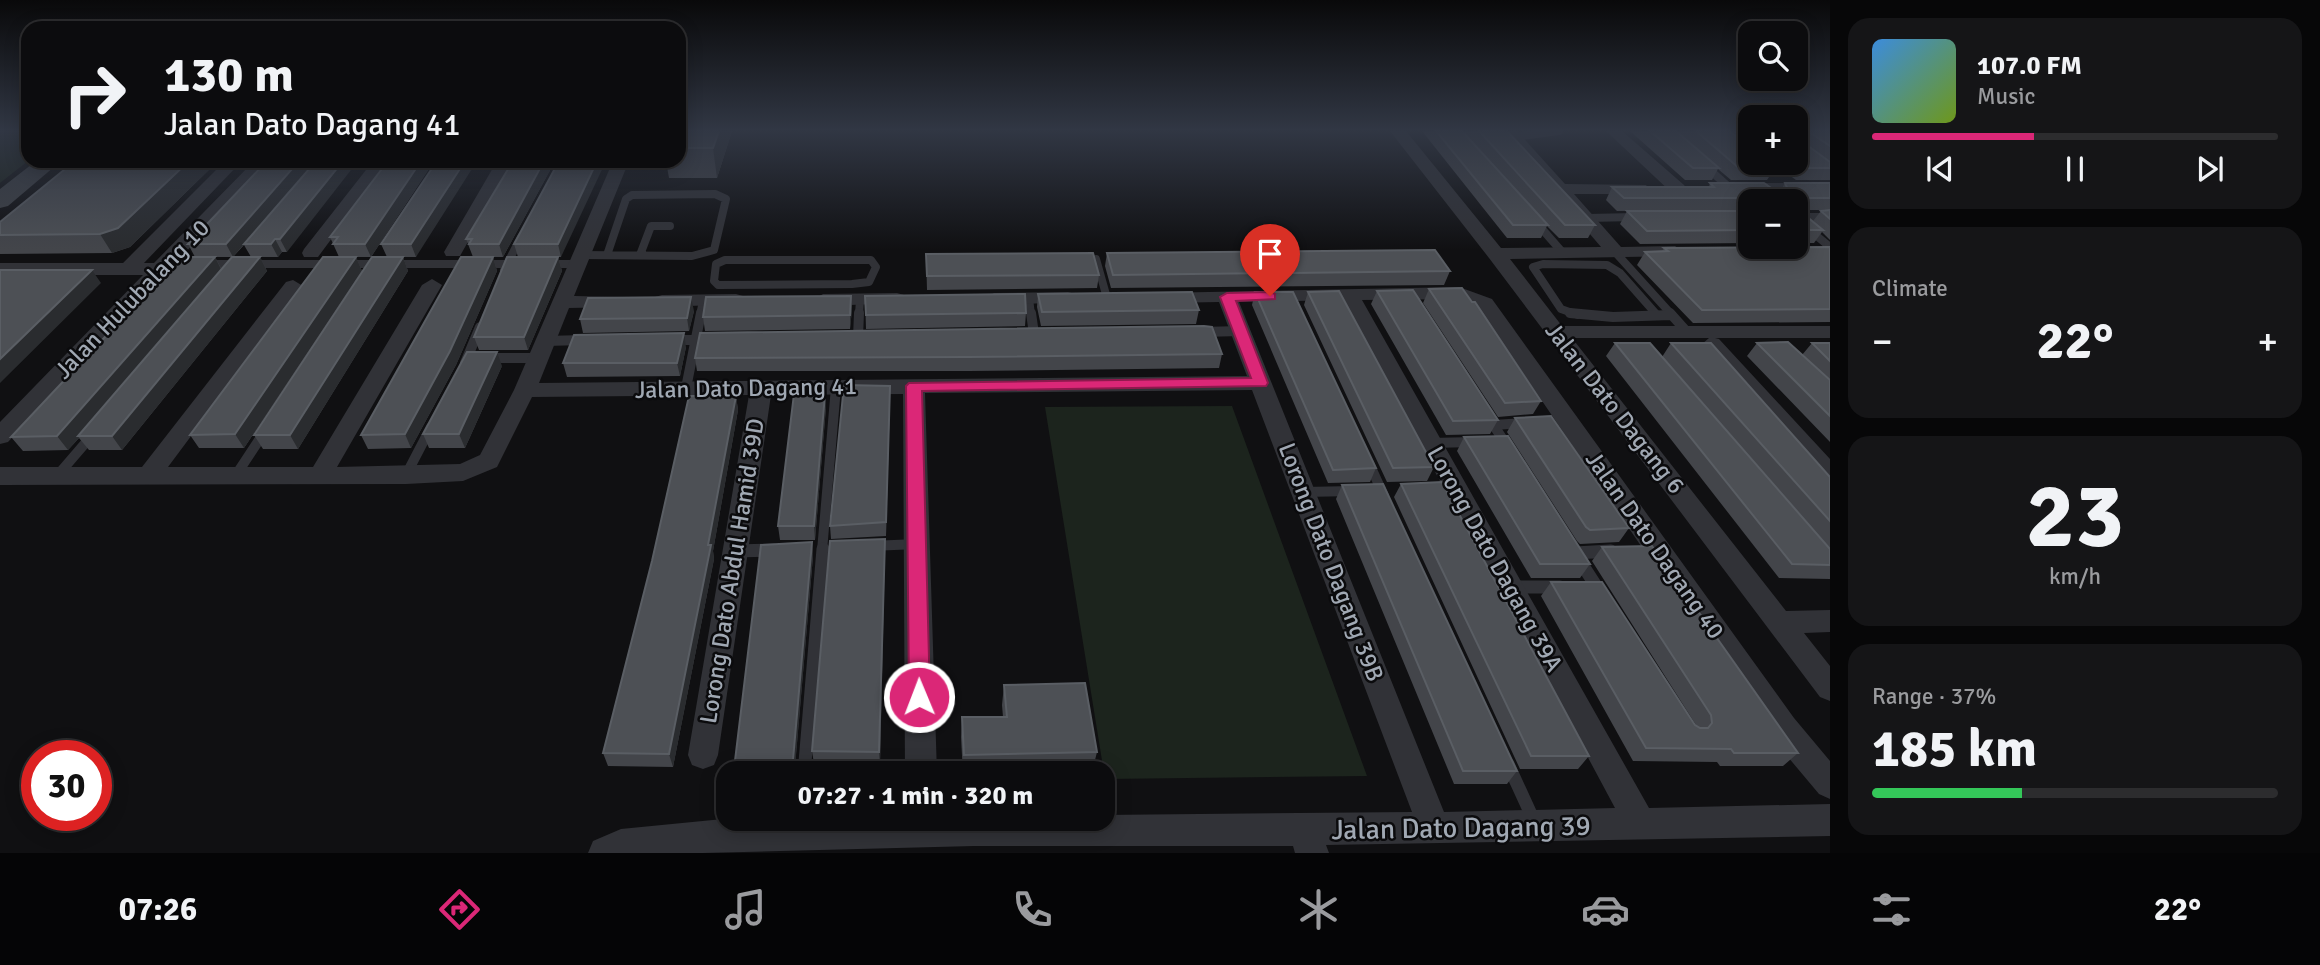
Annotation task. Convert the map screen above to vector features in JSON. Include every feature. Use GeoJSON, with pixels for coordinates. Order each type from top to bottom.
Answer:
{"type":"FeatureCollection","features":[{"type":"Feature","properties":{"kind":"street"},"geometry":{"type":"LineString","coordinates":[[0,201],[38,171]]}},
{"type":"Feature","properties":{"kind":"street","name":"Jalan Hulubalang 10"},"geometry":{"type":"LineString","coordinates":[[128,269],[224,171]]}},
{"type":"Feature","properties":{"kind":"street","name":"Jalan Hulubalang 10"},"geometry":{"type":"LineString","coordinates":[[0,436],[167,266],[255,171]]}},
{"type":"Feature","properties":{"kind":"street"},"geometry":{"type":"LineString","coordinates":[[311,253],[374,171]]}},
{"type":"Feature","properties":{"kind":"street"},"geometry":{"type":"LineString","coordinates":[[453,252],[499,171]]}},
{"type":"Feature","properties":{"kind":"street"},"geometry":{"type":"LineString","coordinates":[[0,476],[406,475],[475,469],[489,461],[525,390],[617,171]]}},
{"type":"Feature","properties":{"kind":"street","name":"Jalan Dato Dagang 6"},"geometry":{"type":"LineString","coordinates":[[1430,171],[1830,688]]}},
{"type":"Feature","properties":{"kind":"street"},"geometry":{"type":"LineString","coordinates":[[1546,171],[1616,253]]}},
{"type":"Feature","properties":{"kind":"street"},"geometry":{"type":"LineString","coordinates":[[1667,171],[1691,189]]}},
{"type":"Feature","properties":{"kind":"street"},"geometry":{"type":"LineString","coordinates":[[1775,175],[1791,188]]}},
{"type":"Feature","properties":{"kind":"street"},"geometry":{"type":"LineString","coordinates":[[1563,189],[1830,188]]}},
{"type":"Feature","properties":{"kind":"street"},"geometry":{"type":"LineString","coordinates":[[1808,251],[1830,249]]}},
{"type":"Feature","properties":{"kind":"street"},"geometry":{"type":"LineString","coordinates":[[1496,254],[1696,252]]}},
{"type":"Feature","properties":{"kind":"street"},"geometry":{"type":"LineString","coordinates":[[0,269],[128,269],[167,266]]}},
{"type":"Feature","properties":{"kind":"street"},"geometry":{"type":"LineString","coordinates":[[148,476],[293,285]]}},
{"type":"Feature","properties":{"kind":"street"},"geometry":{"type":"LineString","coordinates":[[320,475],[432,285]]}},
{"type":"Feature","properties":{"kind":"street","name":"Jalan Dato Dagang 40"},"geometry":{"type":"LineString","coordinates":[[1350,296],[1413,299],[1459,292],[1485,303],[1554,421],[1653,549],[1783,728],[1830,784]]}},
{"type":"Feature","properties":{"kind":"street"},"geometry":{"type":"LineString","coordinates":[[562,302],[703,301],[865,294],[920,299]]}},
{"type":"Feature","properties":{"kind":"street"},"geometry":{"type":"LineString","coordinates":[[1147,297],[1227,297],[1295,302],[1350,296]]}},
{"type":"Feature","properties":{"kind":"street","name":"Lorong Dato Dagang 39A"},"geometry":{"type":"LineString","coordinates":[[1350,296],[1431,443],[1450,489],[1510,587],[1640,823]]}},
{"type":"Feature","properties":{"kind":"street","name":"Lorong Dato Dagang 39B"},"geometry":{"type":"LineString","coordinates":[[1227,297],[1434,827]]}},
{"type":"Feature","properties":{"kind":"street"},"geometry":{"type":"LineString","coordinates":[[975,299],[1113,298]]}},
{"type":"Feature","properties":{"kind":"street"},"geometry":{"type":"LineString","coordinates":[[1556,332],[1634,337],[1693,332],[1769,336],[1830,332]]}},
{"type":"Feature","properties":{"kind":"street"},"geometry":{"type":"LineString","coordinates":[[1693,332],[1830,474]]}},
{"type":"Feature","properties":{"kind":"street","name":"Jalan Dato Dagang 41"},"geometry":{"type":"LineString","coordinates":[[525,390],[1261,383]]}},
{"type":"Feature","properties":{"kind":"street"},"geometry":{"type":"LineString","coordinates":[[914,386],[921,761]]}},
{"type":"Feature","properties":{"kind":"street","name":"Lorong Dato Abdul Hamid 39D"},"geometry":{"type":"LineString","coordinates":[[702,755],[761,387]]}},
{"type":"Feature","properties":{"kind":"street"},"geometry":{"type":"LineString","coordinates":[[1779,622],[1830,621]]}},
{"type":"Feature","properties":{"kind":"street","name":"Jalan Dato Dagang 39"},"geometry":{"type":"LineString","coordinates":[[1058,831],[1308,842],[1434,827],[1830,820]]}},
{"type":"Feature","properties":{"kind":"street","name":"Jalan Dato Dagang 39"},"geometry":{"type":"LineString","coordinates":[[605,853],[621,845],[755,831]]}},
{"type":"Feature","properties":{"kind":"lane"},"geometry":{"type":"LineString","coordinates":[[1711,171],[1730,188]]}},
{"type":"Feature","properties":{"kind":"lane"},"geometry":{"type":"LineString","coordinates":[[189,264],[507,264],[580,260],[607,255],[692,256],[713,250],[726,199],[715,194],[632,195],[626,199],[607,255]]}},
{"type":"Feature","properties":{"kind":"lane"},"geometry":{"type":"LineString","coordinates":[[1527,213],[1563,253]]}},
{"type":"Feature","properties":{"kind":"lane"},"geometry":{"type":"LineString","coordinates":[[1587,218],[1641,217]]}},
{"type":"Feature","properties":{"kind":"lane"},"geometry":{"type":"LineString","coordinates":[[1808,218],[1830,217]]}},
{"type":"Feature","properties":{"kind":"lane"},"geometry":{"type":"LineString","coordinates":[[640,256],[651,226],[670,226]]}},
{"type":"Feature","properties":{"kind":"lane"},"geometry":{"type":"LineString","coordinates":[[1808,229],[1830,249]]}},
{"type":"Feature","properties":{"kind":"lane"},"geometry":{"type":"LineString","coordinates":[[502,276],[525,230]]}},
{"type":"Feature","properties":{"kind":"lane"},"geometry":{"type":"LineString","coordinates":[[367,275],[382,253]]}},
{"type":"Feature","properties":{"kind":"lane"},"geometry":{"type":"LineString","coordinates":[[1616,253],[1671,315],[1693,332]]}},
{"type":"Feature","properties":{"kind":"lane"},"geometry":{"type":"LineString","coordinates":[[230,275],[248,254]]}},
{"type":"Feature","properties":{"kind":"lane"},"geometry":{"type":"LineString","coordinates":[[1096,259],[1113,298]]}},
{"type":"Feature","properties":{"kind":"lane"},"geometry":{"type":"LineString","coordinates":[[858,337],[865,294],[876,267],[871,260],[725,260],[716,264],[714,281],[719,285],[865,294]]}},
{"type":"Feature","properties":{"kind":"lane"},"geometry":{"type":"LineString","coordinates":[[1657,315],[1620,273],[1608,265],[1543,264],[1532,267],[1561,310],[1571,315],[1657,315],[1671,315]]}},
{"type":"Feature","properties":{"kind":"lane"},"geometry":{"type":"LineString","coordinates":[[1029,298],[1034,334]]}},
{"type":"Feature","properties":{"kind":"lane"},"geometry":{"type":"LineString","coordinates":[[686,388],[703,301]]}},
{"type":"Feature","properties":{"kind":"lane"},"geometry":{"type":"LineString","coordinates":[[487,311],[465,363],[600,340]]}},
{"type":"Feature","properties":{"kind":"lane"},"geometry":{"type":"LineString","coordinates":[[1185,332],[1241,331]]}},
{"type":"Feature","properties":{"kind":"lane"},"geometry":{"type":"LineString","coordinates":[[1020,335],[1047,334]]}},
{"type":"Feature","properties":{"kind":"lane"},"geometry":{"type":"LineString","coordinates":[[844,337],[872,337]]}},
{"type":"Feature","properties":{"kind":"lane"},"geometry":{"type":"LineString","coordinates":[[668,340],[723,340]]}},
{"type":"Feature","properties":{"kind":"lane"},"geometry":{"type":"LineString","coordinates":[[806,761],[832,547],[836,387]]}},
{"type":"Feature","properties":{"kind":"lane"},"geometry":{"type":"LineString","coordinates":[[1479,403],[1511,453]]}},
{"type":"Feature","properties":{"kind":"lane"},"geometry":{"type":"LineString","coordinates":[[406,475],[438,415]]}},
{"type":"Feature","properties":{"kind":"lane"},"geometry":{"type":"LineString","coordinates":[[236,475],[272,420]]}},
{"type":"Feature","properties":{"kind":"lane"},"geometry":{"type":"LineString","coordinates":[[1493,425],[1554,421]]}},
{"type":"Feature","properties":{"kind":"lane"},"geometry":{"type":"LineString","coordinates":[[57,476],[103,423]]}},
{"type":"Feature","properties":{"kind":"lane"},"geometry":{"type":"LineString","coordinates":[[1431,443],[1504,442]]}},
{"type":"Feature","properties":{"kind":"lane"},"geometry":{"type":"LineString","coordinates":[[1365,454],[1388,490],[1387,503]]}},
{"type":"Feature","properties":{"kind":"lane"},"geometry":{"type":"LineString","coordinates":[[1304,492],[1388,490]]}},
{"type":"Feature","properties":{"kind":"lane"},"geometry":{"type":"LineString","coordinates":[[832,547],[917,544]]}},
{"type":"Feature","properties":{"kind":"lane"},"geometry":{"type":"LineString","coordinates":[[1510,587],[1589,589],[1571,547],[1623,551]]}},
{"type":"Feature","properties":{"kind":"lane"},"geometry":{"type":"LineString","coordinates":[[735,551],[786,549]]}},
{"type":"Feature","properties":{"kind":"lane"},"geometry":{"type":"LineString","coordinates":[[1502,751],[1536,825]]}},
{"type":"Feature","properties":{"kind":"shaded area"},"geometry":{"type":"Polygon","coordinates":[[[0,171],[16,171],[0,183],[0,171]]]}},
{"type":"Feature","properties":{"kind":"shaded area"},"geometry":{"type":"Polygon","coordinates":[[[1232,406],[1367,776],[1115,779],[1115,761],[1102,761],[1045,407],[1232,406]]]}},
{"type":"Feature","properties":{"kind":"building"},"geometry":{"type":"Polygon","coordinates":[[[63,171],[179,171],[118,228],[100,234],[0,235],[0,222],[63,171]]]}},
{"type":"Feature","properties":{"kind":"building"},"geometry":{"type":"Polygon","coordinates":[[[258,171],[290,171],[226,244],[188,244],[258,171]]]}},
{"type":"Feature","properties":{"kind":"building"},"geometry":{"type":"Polygon","coordinates":[[[307,171],[335,171],[280,239],[275,239],[271,244],[244,244],[307,171]]]}},
{"type":"Feature","properties":{"kind":"building"},"geometry":{"type":"Polygon","coordinates":[[[381,171],[414,171],[365,244],[333,244],[338,237],[330,237],[381,171]]]}},
{"type":"Feature","properties":{"kind":"building"},"geometry":{"type":"Polygon","coordinates":[[[430,171],[459,171],[411,244],[381,244],[430,171]]]}},
{"type":"Feature","properties":{"kind":"building"},"geometry":{"type":"Polygon","coordinates":[[[507,171],[539,171],[499,244],[469,244],[472,239],[466,239],[507,171]]]}},
{"type":"Feature","properties":{"kind":"building"},"geometry":{"type":"Polygon","coordinates":[[[554,171],[592,171],[558,244],[514,244],[554,171]]]}},
{"type":"Feature","properties":{"kind":"building"},"geometry":{"type":"Polygon","coordinates":[[[1469,171],[1498,171],[1548,225],[1513,225],[1469,171]]]}},
{"type":"Feature","properties":{"kind":"building"},"geometry":{"type":"Polygon","coordinates":[[[1515,171],[1544,171],[1595,225],[1565,225],[1515,171]]]}},
{"type":"Feature","properties":{"kind":"building"},"geometry":{"type":"Polygon","coordinates":[[[1710,183],[1764,183],[1772,189],[1738,189],[1738,198],[1624,198],[1612,187],[1714,187],[1710,183]]]}},
{"type":"Feature","properties":{"kind":"building"},"geometry":{"type":"Polygon","coordinates":[[[1785,183],[1830,183],[1830,198],[1808,198],[1808,189],[1788,189],[1785,183]]]}},
{"type":"Feature","properties":{"kind":"building"},"geometry":{"type":"Polygon","coordinates":[[[1830,210],[1830,219],[1821,211],[1830,210]]]}},
{"type":"Feature","properties":{"kind":"building"},"geometry":{"type":"Polygon","coordinates":[[[1627,211],[1738,211],[1738,230],[1647,231],[1627,211]]]}},
{"type":"Feature","properties":{"kind":"building"},"geometry":{"type":"Polygon","coordinates":[[[1808,218],[1823,230],[1808,230],[1808,218]]]}},
{"type":"Feature","properties":{"kind":"building"},"geometry":{"type":"Polygon","coordinates":[[[1808,247],[1830,247],[1830,309],[1702,310],[1645,252],[1668,251],[1664,248],[1738,248],[1738,259],[1808,259],[1808,247]]]}},
{"type":"Feature","properties":{"kind":"building"},"geometry":{"type":"Polygon","coordinates":[[[1435,250],[1450,271],[1113,275],[1107,253],[1435,250]]]}},
{"type":"Feature","properties":{"kind":"building"},"geometry":{"type":"Polygon","coordinates":[[[1093,253],[1099,275],[927,276],[926,254],[1093,253]]]}},
{"type":"Feature","properties":{"kind":"building"},"geometry":{"type":"Polygon","coordinates":[[[180,257],[215,257],[57,436],[11,437],[180,257]]]}},
{"type":"Feature","properties":{"kind":"building"},"geometry":{"type":"Polygon","coordinates":[[[232,257],[260,257],[112,436],[78,436],[232,257]]]}},
{"type":"Feature","properties":{"kind":"building"},"geometry":{"type":"Polygon","coordinates":[[[323,257],[356,257],[235,434],[190,435],[323,257]]]}},
{"type":"Feature","properties":{"kind":"building"},"geometry":{"type":"Polygon","coordinates":[[[372,257],[403,257],[290,435],[254,435],[372,257]]]}},
{"type":"Feature","properties":{"kind":"building"},"geometry":{"type":"Polygon","coordinates":[[[461,257],[493,257],[450,351],[405,434],[361,435],[461,257]]]}},
{"type":"Feature","properties":{"kind":"building"},"geometry":{"type":"Polygon","coordinates":[[[507,257],[558,257],[524,337],[474,337],[507,257]]]}},
{"type":"Feature","properties":{"kind":"building"},"geometry":{"type":"Polygon","coordinates":[[[0,270],[92,270],[0,359],[0,270]]]}},
{"type":"Feature","properties":{"kind":"building"},"geometry":{"type":"Polygon","coordinates":[[[1462,288],[1472,302],[1475,302],[1541,401],[1505,403],[1429,289],[1462,288]]]}},
{"type":"Feature","properties":{"kind":"building"},"geometry":{"type":"Polygon","coordinates":[[[1413,290],[1498,420],[1453,421],[1377,291],[1413,290]]]}},
{"type":"Feature","properties":{"kind":"building"},"geometry":{"type":"Polygon","coordinates":[[[1339,291],[1434,467],[1393,468],[1308,292],[1339,291]]]}},
{"type":"Feature","properties":{"kind":"building"},"geometry":{"type":"Polygon","coordinates":[[[1192,292],[1199,310],[1042,312],[1038,294],[1192,292]]]}},
{"type":"Feature","properties":{"kind":"building"},"geometry":{"type":"Polygon","coordinates":[[[1255,292],[1293,292],[1376,468],[1333,470],[1255,292]]]}},
{"type":"Feature","properties":{"kind":"building"},"geometry":{"type":"Polygon","coordinates":[[[1025,294],[1026,313],[866,315],[865,296],[1025,294]]]}},
{"type":"Feature","properties":{"kind":"building"},"geometry":{"type":"Polygon","coordinates":[[[851,296],[850,315],[703,317],[706,297],[851,296]]]}},
{"type":"Feature","properties":{"kind":"building"},"geometry":{"type":"Polygon","coordinates":[[[691,297],[687,318],[580,319],[588,298],[691,297]]]}},
{"type":"Feature","properties":{"kind":"building"},"geometry":{"type":"Polygon","coordinates":[[[1212,327],[1222,354],[695,358],[700,333],[1212,327]]]}},
{"type":"Feature","properties":{"kind":"building"},"geometry":{"type":"Polygon","coordinates":[[[684,333],[677,363],[563,363],[574,335],[684,333]]]}},
{"type":"Feature","properties":{"kind":"building"},"geometry":{"type":"Polygon","coordinates":[[[1788,342],[1830,380],[1830,416],[1757,343],[1788,342]]]}},
{"type":"Feature","properties":{"kind":"building"},"geometry":{"type":"Polygon","coordinates":[[[1615,343],[1650,343],[1830,549],[1830,565],[1792,564],[1615,343]]]}},
{"type":"Feature","properties":{"kind":"building"},"geometry":{"type":"Polygon","coordinates":[[[1671,343],[1711,343],[1830,477],[1830,521],[1671,343]]]}},
{"type":"Feature","properties":{"kind":"building"},"geometry":{"type":"Polygon","coordinates":[[[1812,343],[1830,343],[1830,361],[1812,343]]]}},
{"type":"Feature","properties":{"kind":"building"},"geometry":{"type":"Polygon","coordinates":[[[467,352],[497,352],[459,434],[423,434],[467,352]]]}},
{"type":"Feature","properties":{"kind":"building"},"geometry":{"type":"Polygon","coordinates":[[[844,385],[890,386],[886,522],[830,526],[844,385]]]}},
{"type":"Feature","properties":{"kind":"building"},"geometry":{"type":"Polygon","coordinates":[[[794,394],[825,394],[814,526],[778,526],[794,394]]]}},
{"type":"Feature","properties":{"kind":"building"},"geometry":{"type":"Polygon","coordinates":[[[689,396],[736,396],[708,545],[711,545],[669,754],[603,753],[652,561],[689,396]]]}},
{"type":"Feature","properties":{"kind":"building"},"geometry":{"type":"Polygon","coordinates":[[[1551,416],[1629,528],[1590,530],[1586,527],[1515,418],[1551,416]]]}},
{"type":"Feature","properties":{"kind":"building"},"geometry":{"type":"Polygon","coordinates":[[[1508,436],[1590,564],[1540,564],[1464,437],[1508,436]]]}},
{"type":"Feature","properties":{"kind":"building"},"geometry":{"type":"Polygon","coordinates":[[[1442,482],[1589,756],[1531,756],[1401,484],[1442,482]]]}},
{"type":"Feature","properties":{"kind":"building"},"geometry":{"type":"Polygon","coordinates":[[[1383,484],[1517,771],[1463,771],[1342,485],[1383,484]]]}},
{"type":"Feature","properties":{"kind":"building"},"geometry":{"type":"Polygon","coordinates":[[[885,539],[879,752],[812,751],[830,541],[885,539]]]}},
{"type":"Feature","properties":{"kind":"building"},"geometry":{"type":"Polygon","coordinates":[[[812,542],[793,761],[735,761],[761,545],[812,542]]]}},
{"type":"Feature","properties":{"kind":"building"},"geometry":{"type":"Polygon","coordinates":[[[1652,546],[1798,753],[1734,753],[1731,749],[1646,748],[1551,582],[1602,582],[1695,725],[1708,728],[1712,723],[1711,715],[1602,547],[1652,546]]]}},
{"type":"Feature","properties":{"kind":"building"},"geometry":{"type":"Polygon","coordinates":[[[1085,683],[1097,752],[964,755],[962,717],[1007,717],[1004,685],[1085,683]]]}},
{"type":"Feature","properties":{"kind":"route"},"geometry":{"type":"LineString","coordinates":[[919,697],[914,386],[1261,383],[1227,297],[1270,296]]}}]}
